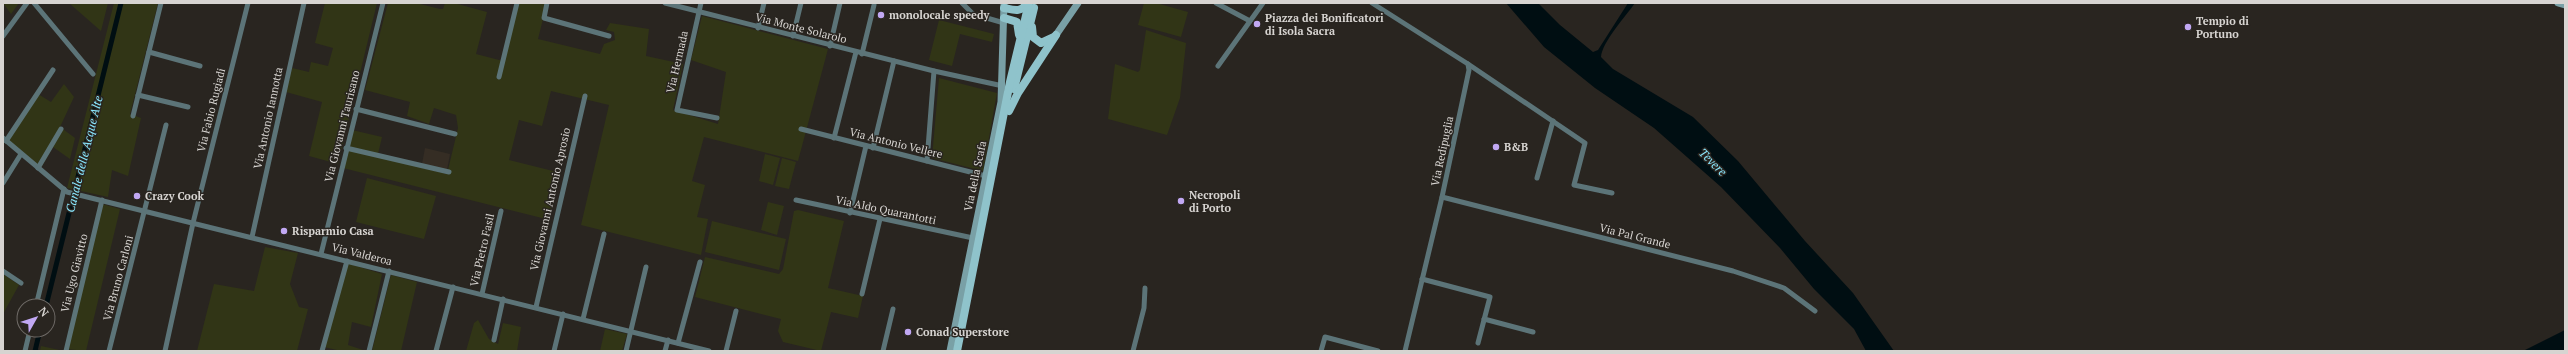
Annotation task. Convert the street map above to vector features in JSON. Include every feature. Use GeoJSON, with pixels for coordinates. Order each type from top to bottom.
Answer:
{"type":"FeatureCollection","features":[{"type":"Feature","properties":{"kind":"main road"},"geometry":{"type":"LineString","coordinates":[[1004,5],[1016,11],[1023,9],[1028,3]]}},
{"type":"Feature","properties":{"kind":"main road"},"geometry":{"type":"LineString","coordinates":[[957,351],[1028,3]]}},
{"type":"Feature","properties":{"kind":"main road"},"geometry":{"type":"LineString","coordinates":[[995,169],[1035,3]]}},
{"type":"Feature","properties":{"kind":"main road"},"geometry":{"type":"LineString","coordinates":[[1032,13],[1032,34],[1035,40],[1047,42],[1056,35]]}},
{"type":"Feature","properties":{"kind":"main road"},"geometry":{"type":"LineString","coordinates":[[1004,20],[1017,22],[1020,29],[1018,48]]}},
{"type":"Feature","properties":{"kind":"main road"},"geometry":{"type":"LineString","coordinates":[[1009,111],[1018,93],[1056,35]]}},
{"type":"Feature","properties":{"kind":"street"},"geometry":{"type":"LineString","coordinates":[[3,36],[27,3]]}},
{"type":"Feature","properties":{"kind":"street"},"geometry":{"type":"LineString","coordinates":[[34,3],[93,74]]}},
{"type":"Feature","properties":{"kind":"street"},"geometry":{"type":"LineString","coordinates":[[133,116],[162,3]]}},
{"type":"Feature","properties":{"kind":"street","name":"Via Fabio Rugiadi"},"geometry":{"type":"LineString","coordinates":[[165,351],[193,223],[248,3]]}},
{"type":"Feature","properties":{"kind":"street","name":"Via Antonio Iannotta"},"geometry":{"type":"LineString","coordinates":[[252,237],[304,3]]}},
{"type":"Feature","properties":{"kind":"street","name":"Via Giovanni Taurisano"},"geometry":{"type":"LineString","coordinates":[[321,254],[383,3]]}},
{"type":"Feature","properties":{"kind":"street"},"geometry":{"type":"LineString","coordinates":[[499,77],[517,3]]}},
{"type":"Feature","properties":{"kind":"street"},"geometry":{"type":"LineString","coordinates":[[547,3],[544,18],[609,36]]}},
{"type":"Feature","properties":{"kind":"street","name":"Via Monte Solarolo"},"geometry":{"type":"LineString","coordinates":[[665,3],[862,54],[1002,86]]}},
{"type":"Feature","properties":{"kind":"street","name":"Via Hermada"},"geometry":{"type":"LineString","coordinates":[[701,3],[677,110],[717,118]]}},
{"type":"Feature","properties":{"kind":"street"},"geometry":{"type":"LineString","coordinates":[[758,28],[764,3]]}},
{"type":"Feature","properties":{"kind":"street"},"geometry":{"type":"LineString","coordinates":[[793,36],[801,3]]}},
{"type":"Feature","properties":{"kind":"street"},"geometry":{"type":"LineString","coordinates":[[830,46],[840,3]]}},
{"type":"Feature","properties":{"kind":"street"},"geometry":{"type":"LineString","coordinates":[[962,3],[973,14],[1004,20]]}},
{"type":"Feature","properties":{"kind":"street"},"geometry":{"type":"LineString","coordinates":[[1056,35],[1078,3]]}},
{"type":"Feature","properties":{"kind":"street"},"geometry":{"type":"LineString","coordinates":[[1216,3],[1250,21]]}},
{"type":"Feature","properties":{"kind":"street"},"geometry":{"type":"LineString","coordinates":[[1218,66],[1263,3]]}},
{"type":"Feature","properties":{"kind":"street"},"geometry":{"type":"LineString","coordinates":[[1372,3],[1468,64],[1585,143],[1574,185],[1612,193]]}},
{"type":"Feature","properties":{"kind":"street"},"geometry":{"type":"LineString","coordinates":[[2558,3],[2565,5]]}},
{"type":"Feature","properties":{"kind":"street"},"geometry":{"type":"LineString","coordinates":[[862,54],[874,5]]}},
{"type":"Feature","properties":{"kind":"street","name":"Via della Scafa"},"geometry":{"type":"LineString","coordinates":[[950,351],[986,176],[1002,86],[1004,5]]}},
{"type":"Feature","properties":{"kind":"street"},"geometry":{"type":"LineString","coordinates":[[149,52],[200,66]]}},
{"type":"Feature","properties":{"kind":"street"},"geometry":{"type":"LineString","coordinates":[[834,138],[856,52]]}},
{"type":"Feature","properties":{"kind":"street"},"geometry":{"type":"LineString","coordinates":[[874,148],[894,61]]}},
{"type":"Feature","properties":{"kind":"street","name":"Via Redipuglia"},"geometry":{"type":"LineString","coordinates":[[1405,351],[1469,76],[1468,64]]}},
{"type":"Feature","properties":{"kind":"street"},"geometry":{"type":"LineString","coordinates":[[4,140],[53,70]]}},
{"type":"Feature","properties":{"kind":"street"},"geometry":{"type":"LineString","coordinates":[[927,161],[934,71]]}},
{"type":"Feature","properties":{"kind":"street"},"geometry":{"type":"LineString","coordinates":[[138,95],[188,107]]}},
{"type":"Feature","properties":{"kind":"street","name":"Via Giovanni Antonio Aprosio"},"geometry":{"type":"LineString","coordinates":[[536,307],[585,96]]}},
{"type":"Feature","properties":{"kind":"street"},"geometry":{"type":"LineString","coordinates":[[356,109],[455,134]]}},
{"type":"Feature","properties":{"kind":"street"},"geometry":{"type":"LineString","coordinates":[[1537,178],[1553,121]]}},
{"type":"Feature","properties":{"kind":"street","name":"Via Bruno Carloni"},"geometry":{"type":"LineString","coordinates":[[109,351],[146,211],[166,125]]}},
{"type":"Feature","properties":{"kind":"street"},"geometry":{"type":"LineString","coordinates":[[38,168],[61,129]]}},
{"type":"Feature","properties":{"kind":"street","name":"Via Antonio Vellere"},"geometry":{"type":"LineString","coordinates":[[801,129],[986,176]]}},
{"type":"Feature","properties":{"kind":"street","name":"Via Valderoa"},"geometry":{"type":"LineString","coordinates":[[4,140],[66,191],[709,351]]}},
{"type":"Feature","properties":{"kind":"street"},"geometry":{"type":"LineString","coordinates":[[850,213],[866,146]]}},
{"type":"Feature","properties":{"kind":"street"},"geometry":{"type":"LineString","coordinates":[[346,148],[448,172]]}},
{"type":"Feature","properties":{"kind":"street"},"geometry":{"type":"LineString","coordinates":[[3,182],[22,154]]}},
{"type":"Feature","properties":{"kind":"street"},"geometry":{"type":"LineString","coordinates":[[38,298],[66,191]]}},
{"type":"Feature","properties":{"kind":"street","name":"Via Pal Grande"},"geometry":{"type":"LineString","coordinates":[[1442,197],[1733,271],[1784,288],[1815,311]]}},
{"type":"Feature","properties":{"kind":"street","name":"Via Ugo Giavitto"},"geometry":{"type":"LineString","coordinates":[[66,351],[102,200]]}},
{"type":"Feature","properties":{"kind":"street","name":"Via Aldo Quarantotti"},"geometry":{"type":"LineString","coordinates":[[796,200],[850,213],[973,238]]}},
{"type":"Feature","properties":{"kind":"street","name":"Via Pietro Fasil"},"geometry":{"type":"LineString","coordinates":[[482,294],[501,211]]}},
{"type":"Feature","properties":{"kind":"street"},"geometry":{"type":"LineString","coordinates":[[862,294],[880,219]]}},
{"type":"Feature","properties":{"kind":"street"},"geometry":{"type":"LineString","coordinates":[[583,319],[604,234]]}},
{"type":"Feature","properties":{"kind":"street"},"geometry":{"type":"LineString","coordinates":[[322,351],[347,261]]}},
{"type":"Feature","properties":{"kind":"street"},"geometry":{"type":"LineString","coordinates":[[678,343],[700,262]]}},
{"type":"Feature","properties":{"kind":"street"},"geometry":{"type":"LineString","coordinates":[[626,351],[646,267]]}},
{"type":"Feature","properties":{"kind":"street"},"geometry":{"type":"LineString","coordinates":[[3,271],[21,283]]}},
{"type":"Feature","properties":{"kind":"street"},"geometry":{"type":"LineString","coordinates":[[369,351],[389,271]]}},
{"type":"Feature","properties":{"kind":"street"},"geometry":{"type":"LineString","coordinates":[[1422,279],[1490,296],[1478,343]]}},
{"type":"Feature","properties":{"kind":"street"},"geometry":{"type":"LineString","coordinates":[[436,351],[453,287]]}},
{"type":"Feature","properties":{"kind":"street"},"geometry":{"type":"LineString","coordinates":[[1133,351],[1144,308],[1145,288]]}},
{"type":"Feature","properties":{"kind":"street"},"geometry":{"type":"LineString","coordinates":[[494,340],[503,299]]}},
{"type":"Feature","properties":{"kind":"street"},"geometry":{"type":"LineString","coordinates":[[883,351],[893,309]]}},
{"type":"Feature","properties":{"kind":"street"},"geometry":{"type":"LineString","coordinates":[[726,351],[736,311]]}},
{"type":"Feature","properties":{"kind":"street"},"geometry":{"type":"LineString","coordinates":[[554,351],[563,314]]}},
{"type":"Feature","properties":{"kind":"street"},"geometry":{"type":"LineString","coordinates":[[1484,319],[1533,332]]}},
{"type":"Feature","properties":{"kind":"street"},"geometry":{"type":"LineString","coordinates":[[1321,351],[1325,337],[1378,351]]}},
{"type":"Feature","properties":{"kind":"street"},"geometry":{"type":"LineString","coordinates":[[25,351],[28,338]]}},
{"type":"Feature","properties":{"kind":"street"},"geometry":{"type":"LineString","coordinates":[[665,351],[668,340]]}},
{"type":"Feature","properties":{"kind":"shaded area"},"geometry":{"type":"Polygon","coordinates":[[[425,148],[450,154],[447,170],[422,164],[425,148]]]}},
{"type":"Feature","properties":{"kind":"green space"},"geometry":{"type":"Polygon","coordinates":[[[3,3],[19,3],[11,14],[3,3]]]}},
{"type":"Feature","properties":{"kind":"green space"},"geometry":{"type":"Polygon","coordinates":[[[69,3],[108,3],[101,31],[69,3]]]}},
{"type":"Feature","properties":{"kind":"green space"},"geometry":{"type":"Polygon","coordinates":[[[114,3],[158,3],[130,114],[141,118],[128,176],[112,170],[108,197],[67,188],[114,3]]]}},
{"type":"Feature","properties":{"kind":"green space"},"geometry":{"type":"Polygon","coordinates":[[[325,3],[377,3],[338,164],[309,156],[322,102],[286,92],[292,68],[309,72],[311,62],[328,66],[333,48],[315,43],[325,3]]]}},
{"type":"Feature","properties":{"kind":"green space"},"geometry":{"type":"Polygon","coordinates":[[[388,3],[416,3],[443,9],[445,3],[454,3],[487,12],[476,54],[503,61],[519,3],[547,3],[538,39],[600,54],[604,44],[615,40],[614,32],[606,30],[610,23],[649,29],[646,56],[683,64],[673,110],[718,124],[726,72],[691,60],[702,16],[828,49],[798,161],[704,137],[692,181],[705,185],[697,217],[708,219],[701,255],[581,225],[609,105],[551,91],[542,126],[519,120],[509,160],[561,173],[550,220],[343,168],[348,149],[447,174],[458,128],[456,115],[434,108],[429,124],[407,116],[410,102],[365,90],[388,3]]]}},
{"type":"Feature","properties":{"kind":"green space"},"geometry":{"type":"Polygon","coordinates":[[[1144,3],[1156,3],[1188,12],[1181,37],[1138,25],[1144,3]]]}},
{"type":"Feature","properties":{"kind":"green space"},"geometry":{"type":"Polygon","coordinates":[[[939,20],[994,34],[992,42],[960,34],[952,66],[929,60],[939,20]]]}},
{"type":"Feature","properties":{"kind":"green space"},"geometry":{"type":"Polygon","coordinates":[[[1146,30],[1186,43],[1180,98],[1167,135],[1108,119],[1115,64],[1138,72],[1140,70],[1146,30]]]}},
{"type":"Feature","properties":{"kind":"green space"},"geometry":{"type":"Polygon","coordinates":[[[939,78],[997,93],[983,171],[932,158],[939,78]]]}},
{"type":"Feature","properties":{"kind":"green space"},"geometry":{"type":"Polygon","coordinates":[[[64,84],[74,97],[60,127],[75,138],[70,159],[53,147],[41,168],[7,141],[38,94],[51,102],[64,84]]]}},
{"type":"Feature","properties":{"kind":"green space"},"geometry":{"type":"Polygon","coordinates":[[[352,130],[382,137],[378,154],[348,146],[352,130]]]}},
{"type":"Feature","properties":{"kind":"green space"},"geometry":{"type":"Polygon","coordinates":[[[765,154],[780,158],[773,185],[759,181],[765,154]]]}},
{"type":"Feature","properties":{"kind":"green space"},"geometry":{"type":"Polygon","coordinates":[[[782,158],[796,162],[789,189],[775,186],[782,158]]]}},
{"type":"Feature","properties":{"kind":"green space"},"geometry":{"type":"Polygon","coordinates":[[[367,178],[436,196],[424,239],[356,222],[367,178]]]}},
{"type":"Feature","properties":{"kind":"green space"},"geometry":{"type":"Polygon","coordinates":[[[768,202],[784,206],[777,235],[761,230],[768,202]]]}},
{"type":"Feature","properties":{"kind":"green space"},"geometry":{"type":"Polygon","coordinates":[[[102,204],[120,209],[86,351],[66,349],[102,204]]]}},
{"type":"Feature","properties":{"kind":"green space"},"geometry":{"type":"Polygon","coordinates":[[[798,210],[844,221],[828,288],[863,296],[858,318],[831,312],[821,351],[783,342],[778,331],[781,319],[695,297],[705,257],[779,274],[783,269],[794,211],[798,210]]]}},
{"type":"Feature","properties":{"kind":"green space"},"geometry":{"type":"Polygon","coordinates":[[[712,221],[786,239],[779,270],[705,252],[712,221]]]}},
{"type":"Feature","properties":{"kind":"green space"},"geometry":{"type":"Polygon","coordinates":[[[265,247],[298,253],[290,284],[299,307],[308,309],[297,351],[197,351],[214,284],[254,291],[265,247]]]}},
{"type":"Feature","properties":{"kind":"green space"},"geometry":{"type":"Polygon","coordinates":[[[347,263],[382,274],[371,327],[352,322],[348,345],[366,351],[341,351],[324,347],[347,263]]]}},
{"type":"Feature","properties":{"kind":"green space"},"geometry":{"type":"Polygon","coordinates":[[[3,274],[19,285],[3,314],[3,274]]]}},
{"type":"Feature","properties":{"kind":"green space"},"geometry":{"type":"Polygon","coordinates":[[[391,275],[417,282],[401,351],[372,351],[391,275]]]}},
{"type":"Feature","properties":{"kind":"green space"},"geometry":{"type":"Polygon","coordinates":[[[478,320],[489,339],[498,344],[503,323],[521,327],[517,351],[466,351],[474,323],[478,320]]]}},
{"type":"Feature","properties":{"kind":"green space"},"geometry":{"type":"Polygon","coordinates":[[[605,329],[627,334],[622,351],[600,351],[605,329]]]}},
{"type":"Feature","properties":{"kind":"green space"},"geometry":{"type":"Polygon","coordinates":[[[41,346],[64,351],[40,351],[41,346]]]}},
{"type":"Feature","properties":{"kind":"water","name":"Tevere"},"geometry":{"type":"Polygon","coordinates":[[[1506,3],[1538,3],[1560,25],[1593,52],[1598,50],[1628,3],[1635,3],[1605,44],[1601,57],[1613,69],[1693,117],[1738,161],[1805,241],[1853,293],[1894,351],[1866,351],[1854,329],[1814,289],[1780,248],[1721,187],[1654,128],[1595,88],[1544,47],[1506,3]]]}},
{"type":"Feature","properties":{"kind":"water"},"geometry":{"type":"Polygon","coordinates":[[[2565,330],[2565,351],[2523,351],[2565,330]]]}},
{"type":"Feature","properties":{"kind":"waterway","name":"Canale delle Acque Alte"},"geometry":{"type":"LineString","coordinates":[[48,298],[121,3]]}},
{"type":"Feature","properties":{"kind":"waterway","name":"Canale delle Acque Alte"},"geometry":{"type":"LineString","coordinates":[[35,351],[38,338]]}},
{"type":"Feature","properties":{"kind":"waterway","name":"Canale delle Acque Alte"},"geometry":{"type":"LineString","coordinates":[[36,350],[40,351]]}},
{"type":"Feature","properties":{"kind":"place","name":"monolocale speedy"},"geometry":{"type":"Point","coordinates":[881,15]}},
{"type":"Feature","properties":{"kind":"place","name":"Piazza dei Bonificatori di Isola Sacra"},"geometry":{"type":"Point","coordinates":[1257,24]}},
{"type":"Feature","properties":{"kind":"place","name":"Tempio di Portuno"},"geometry":{"type":"Point","coordinates":[2188,27]}},
{"type":"Feature","properties":{"kind":"place","name":"B&B"},"geometry":{"type":"Point","coordinates":[1496,147]}},
{"type":"Feature","properties":{"kind":"place","name":"Crazy Cook"},"geometry":{"type":"Point","coordinates":[137,196]}},
{"type":"Feature","properties":{"kind":"place","name":"Necropoli di Porto"},"geometry":{"type":"Point","coordinates":[1181,201]}},
{"type":"Feature","properties":{"kind":"place","name":"Risparmio Casa"},"geometry":{"type":"Point","coordinates":[284,231]}},
{"type":"Feature","properties":{"kind":"place","name":"Conad Superstore"},"geometry":{"type":"Point","coordinates":[908,332]}}]}
